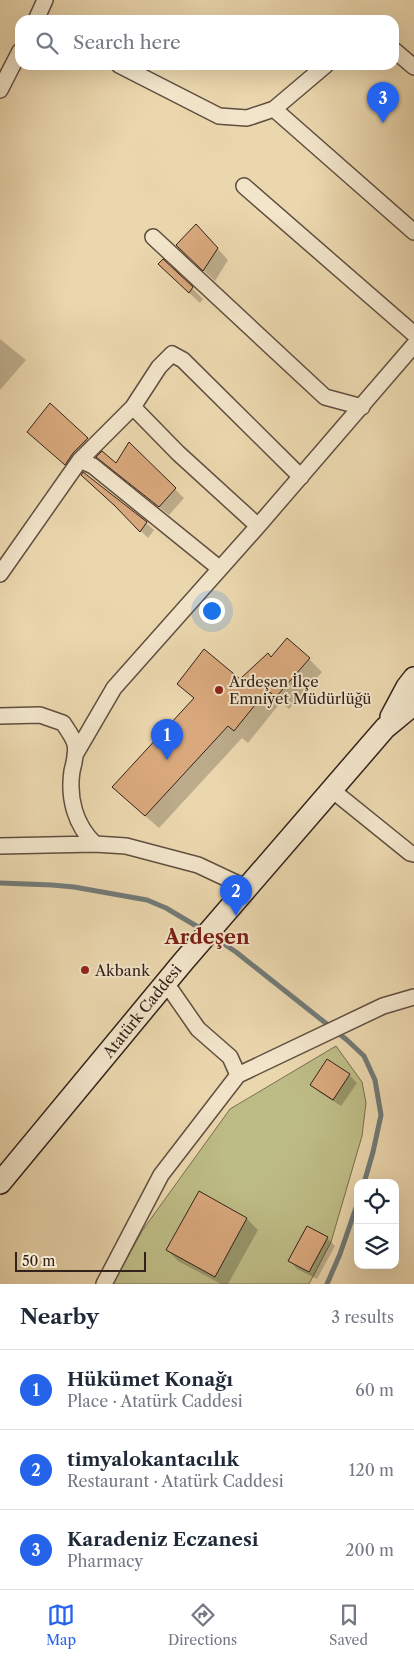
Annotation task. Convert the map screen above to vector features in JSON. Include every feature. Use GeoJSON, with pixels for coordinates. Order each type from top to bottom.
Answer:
{"type":"FeatureCollection","features":[{"type":"Feature","properties":{"kind":"main road","name":"Atatürk Caddesi"},"geometry":{"type":"LineString","coordinates":[[385,728],[407,687],[414,678]]}},
{"type":"Feature","properties":{"kind":"main road","name":"Atatürk Caddesi"},"geometry":{"type":"LineString","coordinates":[[0,1183],[183,962],[385,728],[414,704]]}},
{"type":"Feature","properties":{"kind":"street"},"geometry":{"type":"LineString","coordinates":[[38,15],[46,0]]}},
{"type":"Feature","properties":{"kind":"street"},"geometry":{"type":"LineString","coordinates":[[399,54],[414,67]]}},
{"type":"Feature","properties":{"kind":"street"},"geometry":{"type":"LineString","coordinates":[[0,90],[15,62]]}},
{"type":"Feature","properties":{"kind":"street"},"geometry":{"type":"LineString","coordinates":[[129,70],[219,116],[247,118],[274,109],[320,70]]}},
{"type":"Feature","properties":{"kind":"street"},"geometry":{"type":"LineString","coordinates":[[274,109],[414,232]]}},
{"type":"Feature","properties":{"kind":"street"},"geometry":{"type":"LineString","coordinates":[[244,186],[414,334]]}},
{"type":"Feature","properties":{"kind":"street"},"geometry":{"type":"LineString","coordinates":[[153,237],[325,397],[362,407]]}},
{"type":"Feature","properties":{"kind":"street"},"geometry":{"type":"LineString","coordinates":[[75,755],[114,688],[301,477],[414,345]]}},
{"type":"Feature","properties":{"kind":"street"},"geometry":{"type":"LineString","coordinates":[[0,574],[80,460],[133,407],[159,367],[172,354],[184,360],[301,477]]}},
{"type":"Feature","properties":{"kind":"street"},"geometry":{"type":"LineString","coordinates":[[133,407],[178,453],[258,526]]}},
{"type":"Feature","properties":{"kind":"street"},"geometry":{"type":"LineString","coordinates":[[80,460],[93,466],[219,568]]}},
{"type":"Feature","properties":{"kind":"street"},"geometry":{"type":"LineString","coordinates":[[0,716],[40,715],[63,723],[74,744],[72,805],[81,827],[95,844]]}},
{"type":"Feature","properties":{"kind":"street"},"geometry":{"type":"LineString","coordinates":[[332,790],[410,853],[414,854]]}},
{"type":"Feature","properties":{"kind":"street"},"geometry":{"type":"LineString","coordinates":[[0,846],[95,844],[126,846],[198,865],[248,888]]}},
{"type":"Feature","properties":{"kind":"street"},"geometry":{"type":"LineString","coordinates":[[166,983],[198,1029],[230,1058],[238,1075]]}},
{"type":"Feature","properties":{"kind":"street"},"geometry":{"type":"LineString","coordinates":[[104,1284],[161,1175],[238,1075],[383,1006],[414,997]]}},
{"type":"Feature","properties":{"kind":"shaded area"},"geometry":{"type":"Polygon","coordinates":[[[336,1046],[362,1082],[366,1103],[362,1136],[331,1242],[309,1284],[113,1284],[142,1231],[230,1109],[336,1046]]]}},
{"type":"Feature","properties":{"kind":"building"},"geometry":{"type":"Polygon","coordinates":[[[196,224],[218,248],[203,271],[176,245],[196,224]]]}},
{"type":"Feature","properties":{"kind":"building"},"geometry":{"type":"Polygon","coordinates":[[[163,259],[193,287],[189,293],[158,264],[163,259]]]}},
{"type":"Feature","properties":{"kind":"building"},"geometry":{"type":"Polygon","coordinates":[[[50,403],[88,438],[73,453],[65,465],[27,432],[50,403]]]}},
{"type":"Feature","properties":{"kind":"building"},"geometry":{"type":"Polygon","coordinates":[[[129,442],[176,488],[159,507],[96,457],[102,451],[116,463],[129,442]]]}},
{"type":"Feature","properties":{"kind":"building"},"geometry":{"type":"Polygon","coordinates":[[[83,472],[147,522],[140,532],[81,475],[83,472]]]}},
{"type":"Feature","properties":{"kind":"building"},"geometry":{"type":"Polygon","coordinates":[[[287,638],[310,658],[276,697],[267,690],[234,731],[228,726],[145,816],[112,787],[194,698],[177,684],[204,649],[240,679],[268,653],[271,657],[287,638]]]}},
{"type":"Feature","properties":{"kind":"building"},"geometry":{"type":"Polygon","coordinates":[[[327,1059],[350,1074],[333,1100],[310,1085],[327,1059]]]}},
{"type":"Feature","properties":{"kind":"building"},"geometry":{"type":"Polygon","coordinates":[[[199,1191],[247,1218],[215,1277],[166,1250],[199,1191]]]}},
{"type":"Feature","properties":{"kind":"building"},"geometry":{"type":"Polygon","coordinates":[[[307,1226],[328,1237],[309,1272],[288,1261],[307,1226]]]}},
{"type":"Feature","properties":{"kind":"waterway"},"geometry":{"type":"LineString","coordinates":[[0,883],[74,887],[147,900],[166,908],[203,930]]}},
{"type":"Feature","properties":{"kind":"waterway"},"geometry":{"type":"LineString","coordinates":[[212,936],[236,952],[347,1040],[364,1056],[375,1080],[381,1115],[365,1179]]}},
{"type":"Feature","properties":{"kind":"waterway"},"geometry":{"type":"LineString","coordinates":[[327,1284],[354,1214]]}},
{"type":"Feature","properties":{"kind":"place","name":"Karadeniz Eczanesi"},"geometry":{"type":"Point","coordinates":[383,123]}},
{"type":"Feature","properties":{"kind":"place","name":"Ardeşen İlçe Emniyet Müdürlüğü"},"geometry":{"type":"Point","coordinates":[219,690]}},
{"type":"Feature","properties":{"kind":"place","name":"Hükümet Konağı"},"geometry":{"type":"Point","coordinates":[167,760]}},
{"type":"Feature","properties":{"kind":"place","name":"timyalokantacılık"},"geometry":{"type":"Point","coordinates":[236,916]}},
{"type":"Feature","properties":{"kind":"place","name":"Akbank"},"geometry":{"type":"Point","coordinates":[85,970]}},
{"type":"Feature","properties":{"kind":"district","name":"Ardeşen"},"geometry":{"type":"Point","coordinates":[207,937]}}]}
